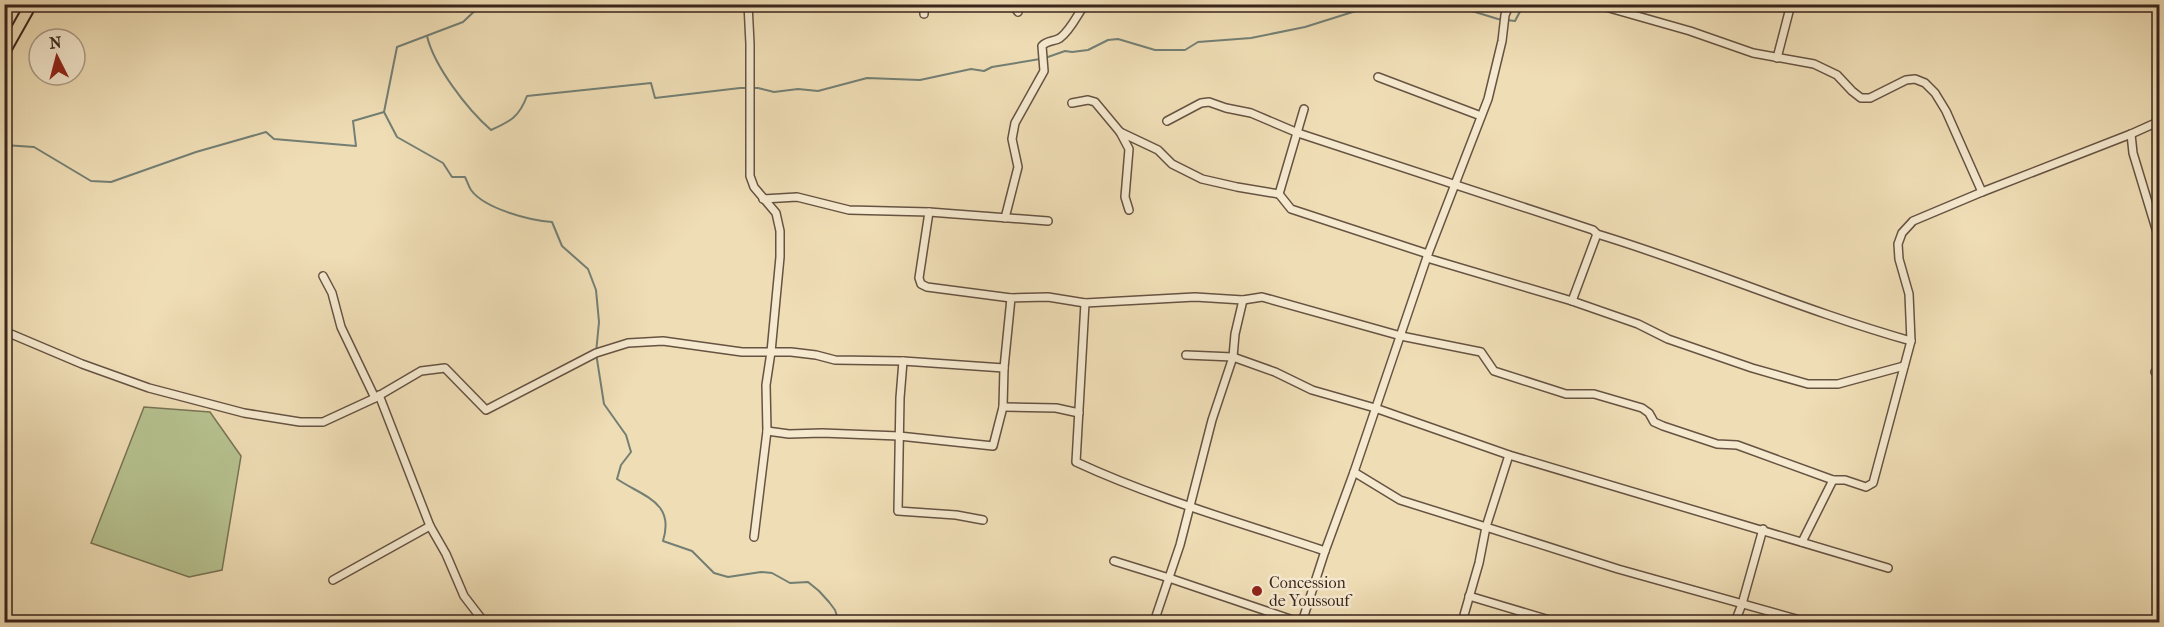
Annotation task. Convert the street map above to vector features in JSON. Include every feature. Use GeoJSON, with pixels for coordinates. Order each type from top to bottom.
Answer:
{"type":"FeatureCollection","features":[{"type":"Feature","properties":{"kind":"highway"},"geometry":{"type":"LineString","coordinates":[[4,52],[31,4]]}},
{"type":"Feature","properties":{"kind":"street"},"geometry":{"type":"LineString","coordinates":[[748,4],[750,176],[754,187],[776,213],[780,231],[771,352],[766,385],[767,431],[754,537]]}},
{"type":"Feature","properties":{"kind":"street"},"geometry":{"type":"LineString","coordinates":[[924,4],[924,14]]}},
{"type":"Feature","properties":{"kind":"street"},"geometry":{"type":"LineString","coordinates":[[1012,4],[1018,12]]}},
{"type":"Feature","properties":{"kind":"street"},"geometry":{"type":"LineString","coordinates":[[1005,218],[1018,167],[1012,139],[1015,123],[1044,71],[1042,46],[1045,42],[1060,38],[1085,4]]}},
{"type":"Feature","properties":{"kind":"street"},"geometry":{"type":"LineString","coordinates":[[1114,561],[1301,622],[1428,256],[1488,99],[1502,41],[1505,15],[1510,4]]}},
{"type":"Feature","properties":{"kind":"street"},"geometry":{"type":"LineString","coordinates":[[1595,4],[1690,31],[1753,53],[1814,64],[1837,75],[1861,98],[1870,98],[1906,80],[1915,79],[1925,83],[1935,93],[1946,111],[1982,192]]}},
{"type":"Feature","properties":{"kind":"street"},"geometry":{"type":"LineString","coordinates":[[1777,58],[1791,4]]}},
{"type":"Feature","properties":{"kind":"street"},"geometry":{"type":"LineString","coordinates":[[1378,77],[1481,116]]}},
{"type":"Feature","properties":{"kind":"street"},"geometry":{"type":"LineString","coordinates":[[1072,104],[1088,100],[1095,102],[1130,149],[1125,197],[1129,210]]}},
{"type":"Feature","properties":{"kind":"street"},"geometry":{"type":"LineString","coordinates":[[1167,121],[1201,103],[1209,102],[1251,113],[1298,133],[1660,253],[1825,315],[1911,341]]}},
{"type":"Feature","properties":{"kind":"street"},"geometry":{"type":"LineString","coordinates":[[1279,194],[1304,109]]}},
{"type":"Feature","properties":{"kind":"street"},"geometry":{"type":"LineString","coordinates":[[929,212],[919,278],[921,284],[927,287],[1011,298],[1048,297],[1085,303],[1195,297],[1243,300],[1262,297],[1401,336],[1481,352],[1494,371],[1566,394],[1594,394],[1642,408],[1649,413],[1654,422],[1663,426],[1718,444],[1737,445],[1833,480],[1845,480],[1866,487],[1873,483],[1911,341],[1909,294],[1899,259],[1898,244],[1902,233],[1913,221],[2160,121]]}},
{"type":"Feature","properties":{"kind":"street"},"geometry":{"type":"LineString","coordinates":[[1119,132],[1158,150],[1172,164],[1203,179],[1279,194],[1291,209],[1428,256],[1572,301],[1638,324],[1668,339],[1752,368],[1808,384],[1838,384],[1904,366]]}},
{"type":"Feature","properties":{"kind":"street"},"geometry":{"type":"LineString","coordinates":[[2131,134],[2133,153],[2160,242]]}},
{"type":"Feature","properties":{"kind":"street"},"geometry":{"type":"LineString","coordinates":[[763,199],[797,197],[849,210],[929,212],[1048,221]]}},
{"type":"Feature","properties":{"kind":"street"},"geometry":{"type":"LineString","coordinates":[[1572,301],[1597,234]]}},
{"type":"Feature","properties":{"kind":"street"},"geometry":{"type":"LineString","coordinates":[[323,276],[333,293],[341,327],[377,397],[430,526],[446,554],[464,596],[484,622]]}},
{"type":"Feature","properties":{"kind":"street"},"geometry":{"type":"LineString","coordinates":[[767,431],[789,434],[899,436],[993,446],[1003,407],[1004,368],[1011,298]]}},
{"type":"Feature","properties":{"kind":"street"},"geometry":{"type":"LineString","coordinates":[[1154,622],[1191,506],[1212,420],[1233,357],[1234,334],[1243,300]]}},
{"type":"Feature","properties":{"kind":"street"},"geometry":{"type":"LineString","coordinates":[[1085,303],[1076,462],[1111,478],[1325,551]]}},
{"type":"Feature","properties":{"kind":"street"},"geometry":{"type":"LineString","coordinates":[[4,331],[82,364],[149,388],[244,413],[300,422],[323,422],[377,397],[421,371],[446,368],[486,410],[495,408],[596,353],[628,343],[663,341],[742,352],[816,355],[835,360],[903,361],[1004,368]]}},
{"type":"Feature","properties":{"kind":"street"},"geometry":{"type":"LineString","coordinates":[[1186,355],[1233,357],[1294,380],[1312,390],[1375,408],[1509,455],[1888,568]]}},
{"type":"Feature","properties":{"kind":"street"},"geometry":{"type":"LineString","coordinates":[[903,361],[898,511],[956,515],[982,520]]}},
{"type":"Feature","properties":{"kind":"street"},"geometry":{"type":"LineString","coordinates":[[1003,407],[1056,408],[1079,413]]}},
{"type":"Feature","properties":{"kind":"street"},"geometry":{"type":"LineString","coordinates":[[1461,622],[1479,563],[1486,527],[1509,455]]}},
{"type":"Feature","properties":{"kind":"street"},"geometry":{"type":"LineString","coordinates":[[1354,472],[1400,500],[1618,569],[1807,622]]}},
{"type":"Feature","properties":{"kind":"street"},"geometry":{"type":"LineString","coordinates":[[1802,542],[1833,480]]}},
{"type":"Feature","properties":{"kind":"street"},"geometry":{"type":"LineString","coordinates":[[333,580],[430,526]]}},
{"type":"Feature","properties":{"kind":"street"},"geometry":{"type":"LineString","coordinates":[[1735,622],[1763,529]]}},
{"type":"Feature","properties":{"kind":"street"},"geometry":{"type":"LineString","coordinates":[[1469,596],[1556,622]]}},
{"type":"Feature","properties":{"kind":"green space"},"geometry":{"type":"Polygon","coordinates":[[[144,407],[210,412],[241,456],[222,570],[189,577],[91,543],[144,407]]]}},
{"type":"Feature","properties":{"kind":"waterway"},"geometry":{"type":"LineString","coordinates":[[4,145],[34,147],[91,181],[111,182],[196,152],[266,132],[274,139],[356,146],[353,121],[384,112],[397,47],[463,22],[482,4]]}},
{"type":"Feature","properties":{"kind":"waterway"},"geometry":{"type":"LineString","coordinates":[[1045,58],[1065,51],[1088,50],[1108,40],[1118,39],[1155,50],[1185,50],[1198,42],[1251,38],[1305,27],[1378,4]]}},
{"type":"Feature","properties":{"kind":"waterway"},"geometry":{"type":"LineString","coordinates":[[1449,4],[1498,19],[1515,21],[1524,4]]}},
{"type":"Feature","properties":{"kind":"waterway"},"geometry":{"type":"LineString","coordinates":[[427,36],[444,73],[472,111],[491,130],[514,118],[527,96],[651,83],[655,98],[740,88],[758,88],[774,92],[798,89],[818,91],[867,78],[920,80],[971,69],[984,71],[992,67],[1040,59]]}},
{"type":"Feature","properties":{"kind":"waterway"},"geometry":{"type":"LineString","coordinates":[[384,112],[397,137],[443,163],[452,177],[465,177],[471,190],[486,203],[520,216],[552,222],[562,246],[588,269],[596,290],[599,322],[596,353],[604,404],[626,435],[631,452],[621,465],[617,479],[647,496],[661,509],[665,517],[666,528],[663,541],[692,551],[714,573],[728,577],[761,572],[772,573],[790,583],[808,582],[829,602],[839,622]]}},
{"type":"Feature","properties":{"kind":"place","name":"Concession de Youssouf"},"geometry":{"type":"Point","coordinates":[1257,591]}}]}
